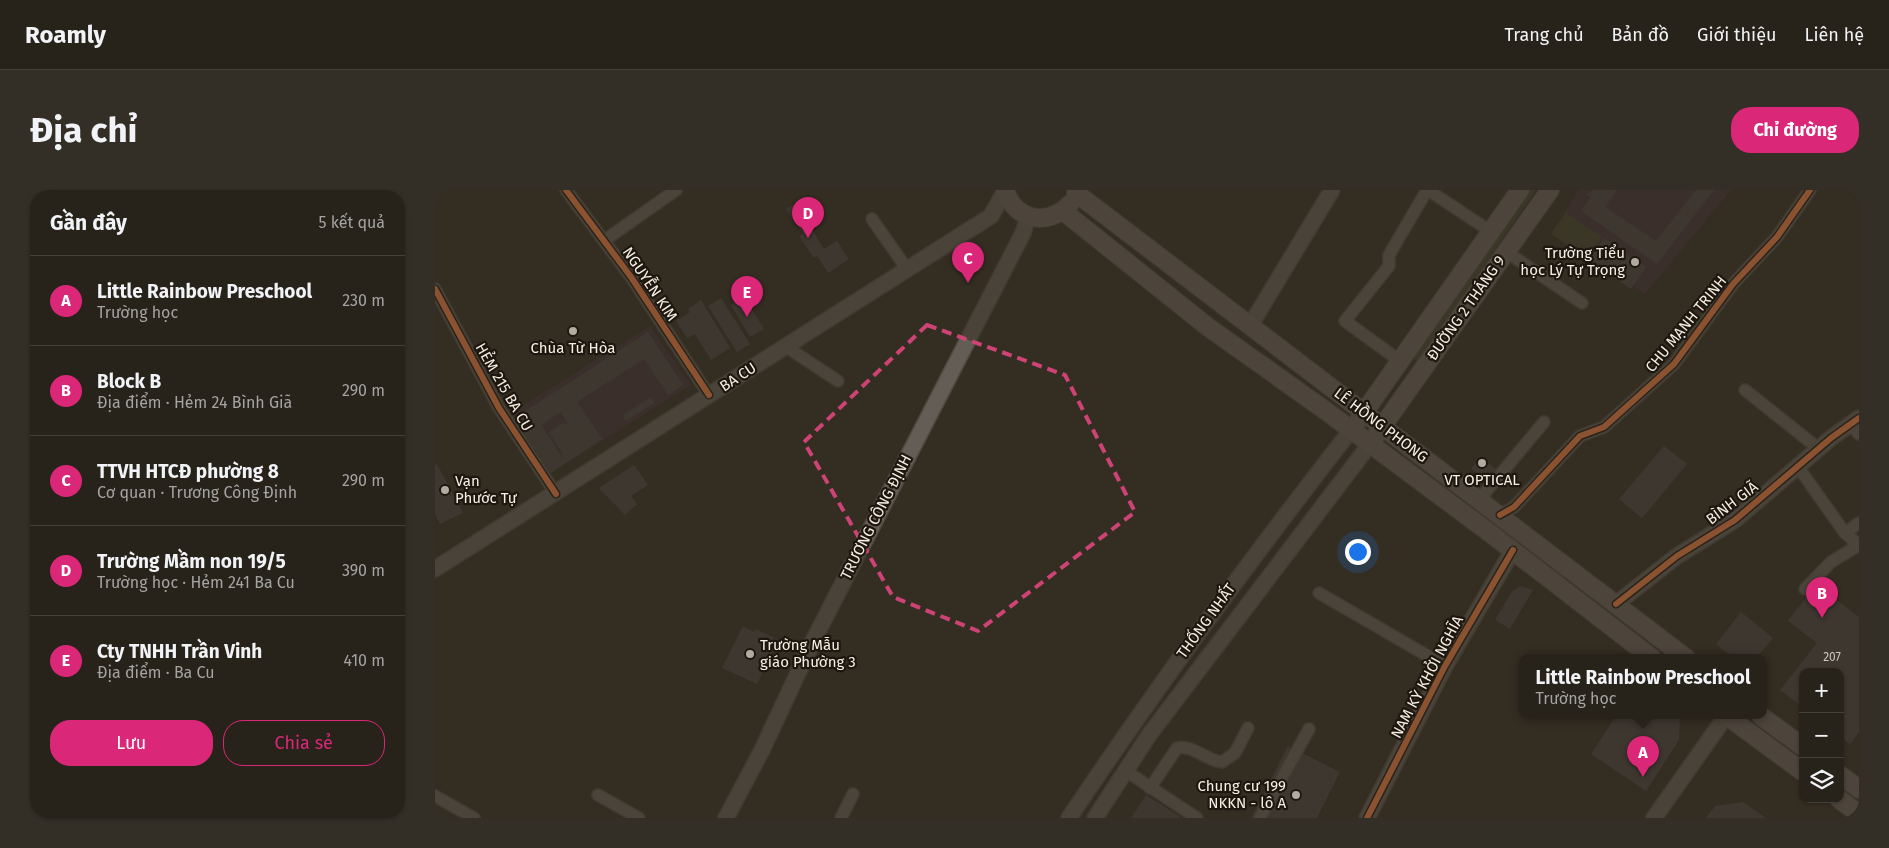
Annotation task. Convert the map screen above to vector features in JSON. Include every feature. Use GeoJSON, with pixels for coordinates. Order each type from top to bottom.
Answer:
{"type":"FeatureCollection","features":[{"type":"Feature","properties":{"kind":"main road"},"geometry":{"type":"LineString","coordinates":[[1005,190],[1009,202],[1017,211],[1028,217],[1040,219],[1052,218],[1063,211],[1071,204],[1076,191]]}},
{"type":"Feature","properties":{"kind":"main road","name":"BA CU"},"geometry":{"type":"LineString","coordinates":[[435,569],[556,494],[991,216],[1005,190]]}},
{"type":"Feature","properties":{"kind":"main road"},"geometry":{"type":"LineString","coordinates":[[1250,326],[1332,190]]}},
{"type":"Feature","properties":{"kind":"main road","name":"ĐƯỜNG 2 THÁNG 9"},"geometry":{"type":"LineString","coordinates":[[1351,430],[1520,190]]}},
{"type":"Feature","properties":{"kind":"main road","name":"ĐƯỜNG 2 THÁNG 9"},"geometry":{"type":"LineString","coordinates":[[1370,444],[1550,190]]}},
{"type":"Feature","properties":{"kind":"main road","name":"LÊ HỒNG PHONG"},"geometry":{"type":"LineString","coordinates":[[1076,191],[1681,654]]}},
{"type":"Feature","properties":{"kind":"main road","name":"LÊ HỒNG PHONG"},"geometry":{"type":"LineString","coordinates":[[1063,211],[1207,327],[1351,430],[1513,550],[1647,654]]}},
{"type":"Feature","properties":{"kind":"main road","name":"TRƯƠNG CÔNG ĐỊNH"},"geometry":{"type":"LineString","coordinates":[[726,818],[762,750],[813,641],[1023,233],[1028,217]]}},
{"type":"Feature","properties":{"kind":"main road","name":"BÌNH GIÃ"},"geometry":{"type":"LineString","coordinates":[[1616,604],[1677,556],[1735,520],[1819,449],[1856,425]]}},
{"type":"Feature","properties":{"kind":"main road","name":"THỐNG NHẤT"},"geometry":{"type":"LineString","coordinates":[[1069,818],[1209,616],[1351,430]]}},
{"type":"Feature","properties":{"kind":"main road","name":"THỐNG NHẤT"},"geometry":{"type":"LineString","coordinates":[[1095,818],[1149,735],[1370,444]]}},
{"type":"Feature","properties":{"kind":"main road"},"geometry":{"type":"LineString","coordinates":[[1490,533],[1500,516]]}},
{"type":"Feature","properties":{"kind":"main road"},"geometry":{"type":"LineString","coordinates":[[1513,550],[1522,533]]}},
{"type":"Feature","properties":{"kind":"main road","name":"NAM KỲ KHỞI NGHĨA"},"geometry":{"type":"LineString","coordinates":[[1367,818],[1445,666],[1513,550]]}},
{"type":"Feature","properties":{"kind":"main road"},"geometry":{"type":"LineString","coordinates":[[1209,616],[1230,629]]}},
{"type":"Feature","properties":{"kind":"main road"},"geometry":{"type":"LineString","coordinates":[[1654,818],[1724,719]]}},
{"type":"Feature","properties":{"kind":"main road"},"geometry":{"type":"LineString","coordinates":[[1730,719],[1799,769]]}},
{"type":"Feature","properties":{"kind":"main road"},"geometry":{"type":"LineString","coordinates":[[1765,719],[1799,744]]}},
{"type":"Feature","properties":{"kind":"main road"},"geometry":{"type":"LineString","coordinates":[[1844,778],[1859,789]]}},
{"type":"Feature","properties":{"kind":"main road"},"geometry":{"type":"LineString","coordinates":[[1844,803],[1859,814]]}},
{"type":"Feature","properties":{"kind":"street","name":"NGUYỄN KIM"},"geometry":{"type":"LineString","coordinates":[[566,190],[605,240],[709,395]]}},
{"type":"Feature","properties":{"kind":"street"},"geometry":{"type":"LineString","coordinates":[[605,240],[676,190]]}},
{"type":"Feature","properties":{"kind":"street"},"geometry":{"type":"LineString","coordinates":[[1400,361],[1345,321],[1389,266],[1389,255],[1427,190],[1490,231]]}},
{"type":"Feature","properties":{"kind":"street","name":"CHU MẠNH TRINH"},"geometry":{"type":"LineString","coordinates":[[1500,516],[1514,507],[1579,436],[1604,427],[1674,364],[1733,284],[1783,230],[1810,190]]}},
{"type":"Feature","properties":{"kind":"street"},"geometry":{"type":"LineString","coordinates":[[872,219],[907,269]]}},
{"type":"Feature","properties":{"kind":"street"},"geometry":{"type":"LineString","coordinates":[[1505,251],[1582,303]]}},
{"type":"Feature","properties":{"kind":"street","name":"HẺM 215 BA CU"},"geometry":{"type":"LineString","coordinates":[[435,289],[499,408],[556,494]]}},
{"type":"Feature","properties":{"kind":"street"},"geometry":{"type":"LineString","coordinates":[[785,346],[838,381]]}},
{"type":"Feature","properties":{"kind":"street"},"geometry":{"type":"LineString","coordinates":[[1745,390],[1819,449]]}},
{"type":"Feature","properties":{"kind":"street"},"geometry":{"type":"LineString","coordinates":[[1479,500],[1544,422]]}},
{"type":"Feature","properties":{"kind":"street"},"geometry":{"type":"LineString","coordinates":[[1798,467],[1845,533],[1859,545],[1831,562],[1805,589]]}},
{"type":"Feature","properties":{"kind":"street"},"geometry":{"type":"LineString","coordinates":[[1845,533],[1859,523]]}},
{"type":"Feature","properties":{"kind":"street"},"geometry":{"type":"LineString","coordinates":[[1319,593],[1445,666]]}},
{"type":"Feature","properties":{"kind":"street"},"geometry":{"type":"LineString","coordinates":[[1151,788],[1177,748],[1185,748],[1210,760],[1222,762],[1235,753],[1248,728]]}},
{"type":"Feature","properties":{"kind":"street"},"geometry":{"type":"LineString","coordinates":[[1260,818],[1309,729]]}},
{"type":"Feature","properties":{"kind":"street"},"geometry":{"type":"LineString","coordinates":[[1126,771],[1197,818]]}},
{"type":"Feature","properties":{"kind":"street"},"geometry":{"type":"LineString","coordinates":[[841,818],[853,794]]}},
{"type":"Feature","properties":{"kind":"street"},"geometry":{"type":"LineString","coordinates":[[598,795],[639,818]]}},
{"type":"Feature","properties":{"kind":"street"},"geometry":{"type":"LineString","coordinates":[[435,796],[474,818]]}},
{"type":"Feature","properties":{"kind":"highlighted area"},"geometry":{"type":"Polygon","coordinates":[[[927,325],[1065,375],[1135,512],[978,631],[893,597],[804,442],[927,325]]]}},
{"type":"Feature","properties":{"kind":"shaded area","name":"Trường Tiểu học Lý Tự Trọng"},"geometry":{"type":"Polygon","coordinates":[[[1579,190],[1731,190],[1645,294],[1553,230],[1579,190]]]}},
{"type":"Feature","properties":{"kind":"shaded area"},"geometry":{"type":"Polygon","coordinates":[[[650,326],[691,385],[546,476],[507,415],[650,326]]]}},
{"type":"Feature","properties":{"kind":"green space"},"geometry":{"type":"Polygon","coordinates":[[[1527,190],[1536,190],[1420,359],[1418,361],[1412,358],[1527,190]]]}},
{"type":"Feature","properties":{"kind":"green space"},"geometry":{"type":"Polygon","coordinates":[[[1566,213],[1602,237],[1588,258],[1551,234],[1566,213]]]}},
{"type":"Feature","properties":{"kind":"building"},"geometry":{"type":"Polygon","coordinates":[[[1593,190],[1617,190],[1605,207],[1656,241],[1696,190],[1714,190],[1657,264],[1581,211],[1591,197],[1586,195],[1593,190]]]}},
{"type":"Feature","properties":{"kind":"building"},"geometry":{"type":"Polygon","coordinates":[[[796,203],[824,249],[837,241],[849,259],[828,273],[817,256],[814,258],[799,236],[803,234],[786,209],[796,203]]]}},
{"type":"Feature","properties":{"kind":"building"},"geometry":{"type":"Polygon","coordinates":[[[1604,238],[1646,267],[1631,289],[1589,260],[1604,238]]]}},
{"type":"Feature","properties":{"kind":"building"},"geometry":{"type":"Polygon","coordinates":[[[744,297],[764,329],[750,337],[731,305],[744,297]]]}},
{"type":"Feature","properties":{"kind":"building"},"geometry":{"type":"Polygon","coordinates":[[[721,298],[750,344],[737,352],[708,306],[721,298]]]}},
{"type":"Feature","properties":{"kind":"building"},"geometry":{"type":"Polygon","coordinates":[[[701,300],[730,348],[711,360],[695,334],[687,338],[676,321],[690,312],[688,309],[701,300]]]}},
{"type":"Feature","properties":{"kind":"building"},"geometry":{"type":"Polygon","coordinates":[[[648,332],[683,385],[668,395],[644,359],[577,402],[602,439],[549,474],[513,419],[648,332]],[[561,412],[541,425],[561,456],[563,454],[549,432],[563,423],[565,425],[568,423],[561,412]]]}},
{"type":"Feature","properties":{"kind":"building"},"geometry":{"type":"Polygon","coordinates":[[[651,397],[654,403],[626,421],[623,415],[651,397]]]}},
{"type":"Feature","properties":{"kind":"building"},"geometry":{"type":"Polygon","coordinates":[[[1664,446],[1687,464],[1642,518],[1619,499],[1664,446]]]}},
{"type":"Feature","properties":{"kind":"building","name":"VT OPTICAL"},"geometry":{"type":"Polygon","coordinates":[[[1480,457],[1496,469],[1487,481],[1471,469],[1480,457]]]}},
{"type":"Feature","properties":{"kind":"building","name":"Vạn Phước Tự"},"geometry":{"type":"Polygon","coordinates":[[[437,464],[463,513],[440,524],[435,514],[435,465],[437,464]]]}},
{"type":"Feature","properties":{"kind":"building"},"geometry":{"type":"Polygon","coordinates":[[[634,465],[648,485],[631,496],[637,504],[625,515],[599,488],[634,465]]]}},
{"type":"Feature","properties":{"kind":"building"},"geometry":{"type":"Polygon","coordinates":[[[1816,584],[1859,617],[1859,732],[1850,744],[1844,739],[1844,668],[1799,668],[1799,704],[1780,690],[1817,643],[1788,621],[1816,584]]]}},
{"type":"Feature","properties":{"kind":"building"},"geometry":{"type":"Polygon","coordinates":[[[1521,586],[1533,590],[1510,629],[1495,620],[1512,591],[1521,586]]]}},
{"type":"Feature","properties":{"kind":"building"},"geometry":{"type":"Polygon","coordinates":[[[1741,612],[1773,638],[1759,654],[1729,654],[1716,644],[1741,612]]]}},
{"type":"Feature","properties":{"kind":"building","name":"Trường Mẫu giáo Phường 3"},"geometry":{"type":"Polygon","coordinates":[[[743,626],[754,632],[756,629],[778,640],[757,684],[722,668],[743,626]]]}},
{"type":"Feature","properties":{"kind":"building"},"geometry":{"type":"Polygon","coordinates":[[[1614,719],[1680,719],[1679,740],[1646,791],[1591,754],[1614,719]]]}},
{"type":"Feature","properties":{"kind":"building","name":"Chung cư 199 NKKN - lô A"},"geometry":{"type":"Polygon","coordinates":[[[1288,746],[1340,772],[1317,818],[1251,818],[1288,746]]]}},
{"type":"Feature","properties":{"kind":"building"},"geometry":{"type":"Polygon","coordinates":[[[1146,795],[1182,818],[1131,818],[1146,795]]]}},
{"type":"Feature","properties":{"kind":"building"},"geometry":{"type":"Polygon","coordinates":[[[1743,802],[1766,818],[1706,818],[1715,806],[1743,802]]]}},
{"type":"Feature","properties":{"kind":"cycle path"},"geometry":{"type":"LineString","coordinates":[[566,190],[631,277],[709,395]]}},
{"type":"Feature","properties":{"kind":"cycle path"},"geometry":{"type":"LineString","coordinates":[[1500,515],[1514,507],[1580,436],[1604,427],[1674,364],[1733,284],[1777,237],[1810,190]]}},
{"type":"Feature","properties":{"kind":"cycle path"},"geometry":{"type":"LineString","coordinates":[[435,289],[499,408],[556,494]]}},
{"type":"Feature","properties":{"kind":"cycle path"},"geometry":{"type":"LineString","coordinates":[[1616,604],[1677,556],[1735,520],[1831,438],[1859,418]]}},
{"type":"Feature","properties":{"kind":"cycle path"},"geometry":{"type":"LineString","coordinates":[[1367,818],[1445,666],[1513,550]]}},
{"type":"Feature","properties":{"kind":"place","name":"Trường Mầm non 19/5"},"geometry":{"type":"Point","coordinates":[808,238]}},
{"type":"Feature","properties":{"kind":"place","name":"Trường Tiểu học Lý Tự Trọng"},"geometry":{"type":"Point","coordinates":[1635,262]}},
{"type":"Feature","properties":{"kind":"place","name":"TTVH HTCĐ phường 8"},"geometry":{"type":"Point","coordinates":[968,283]}},
{"type":"Feature","properties":{"kind":"place","name":"Cty TNHH Trần Vinh"},"geometry":{"type":"Point","coordinates":[747,317]}},
{"type":"Feature","properties":{"kind":"place","name":"Chùa Từ Hòa"},"geometry":{"type":"Point","coordinates":[573,331]}},
{"type":"Feature","properties":{"kind":"place","name":"VT OPTICAL"},"geometry":{"type":"Point","coordinates":[1482,463]}},
{"type":"Feature","properties":{"kind":"place","name":"Vạn Phước Tự"},"geometry":{"type":"Point","coordinates":[445,490]}},
{"type":"Feature","properties":{"kind":"place","name":"Block B"},"geometry":{"type":"Point","coordinates":[1822,618]}},
{"type":"Feature","properties":{"kind":"place","name":"Trường Mẫu giáo Phường 3"},"geometry":{"type":"Point","coordinates":[750,654]}},
{"type":"Feature","properties":{"kind":"place","name":"Little Rainbow Preschool"},"geometry":{"type":"Point","coordinates":[1643,777]}},
{"type":"Feature","properties":{"kind":"place","name":"Chung cư 199 NKKN - lô A"},"geometry":{"type":"Point","coordinates":[1296,795]}}]}
